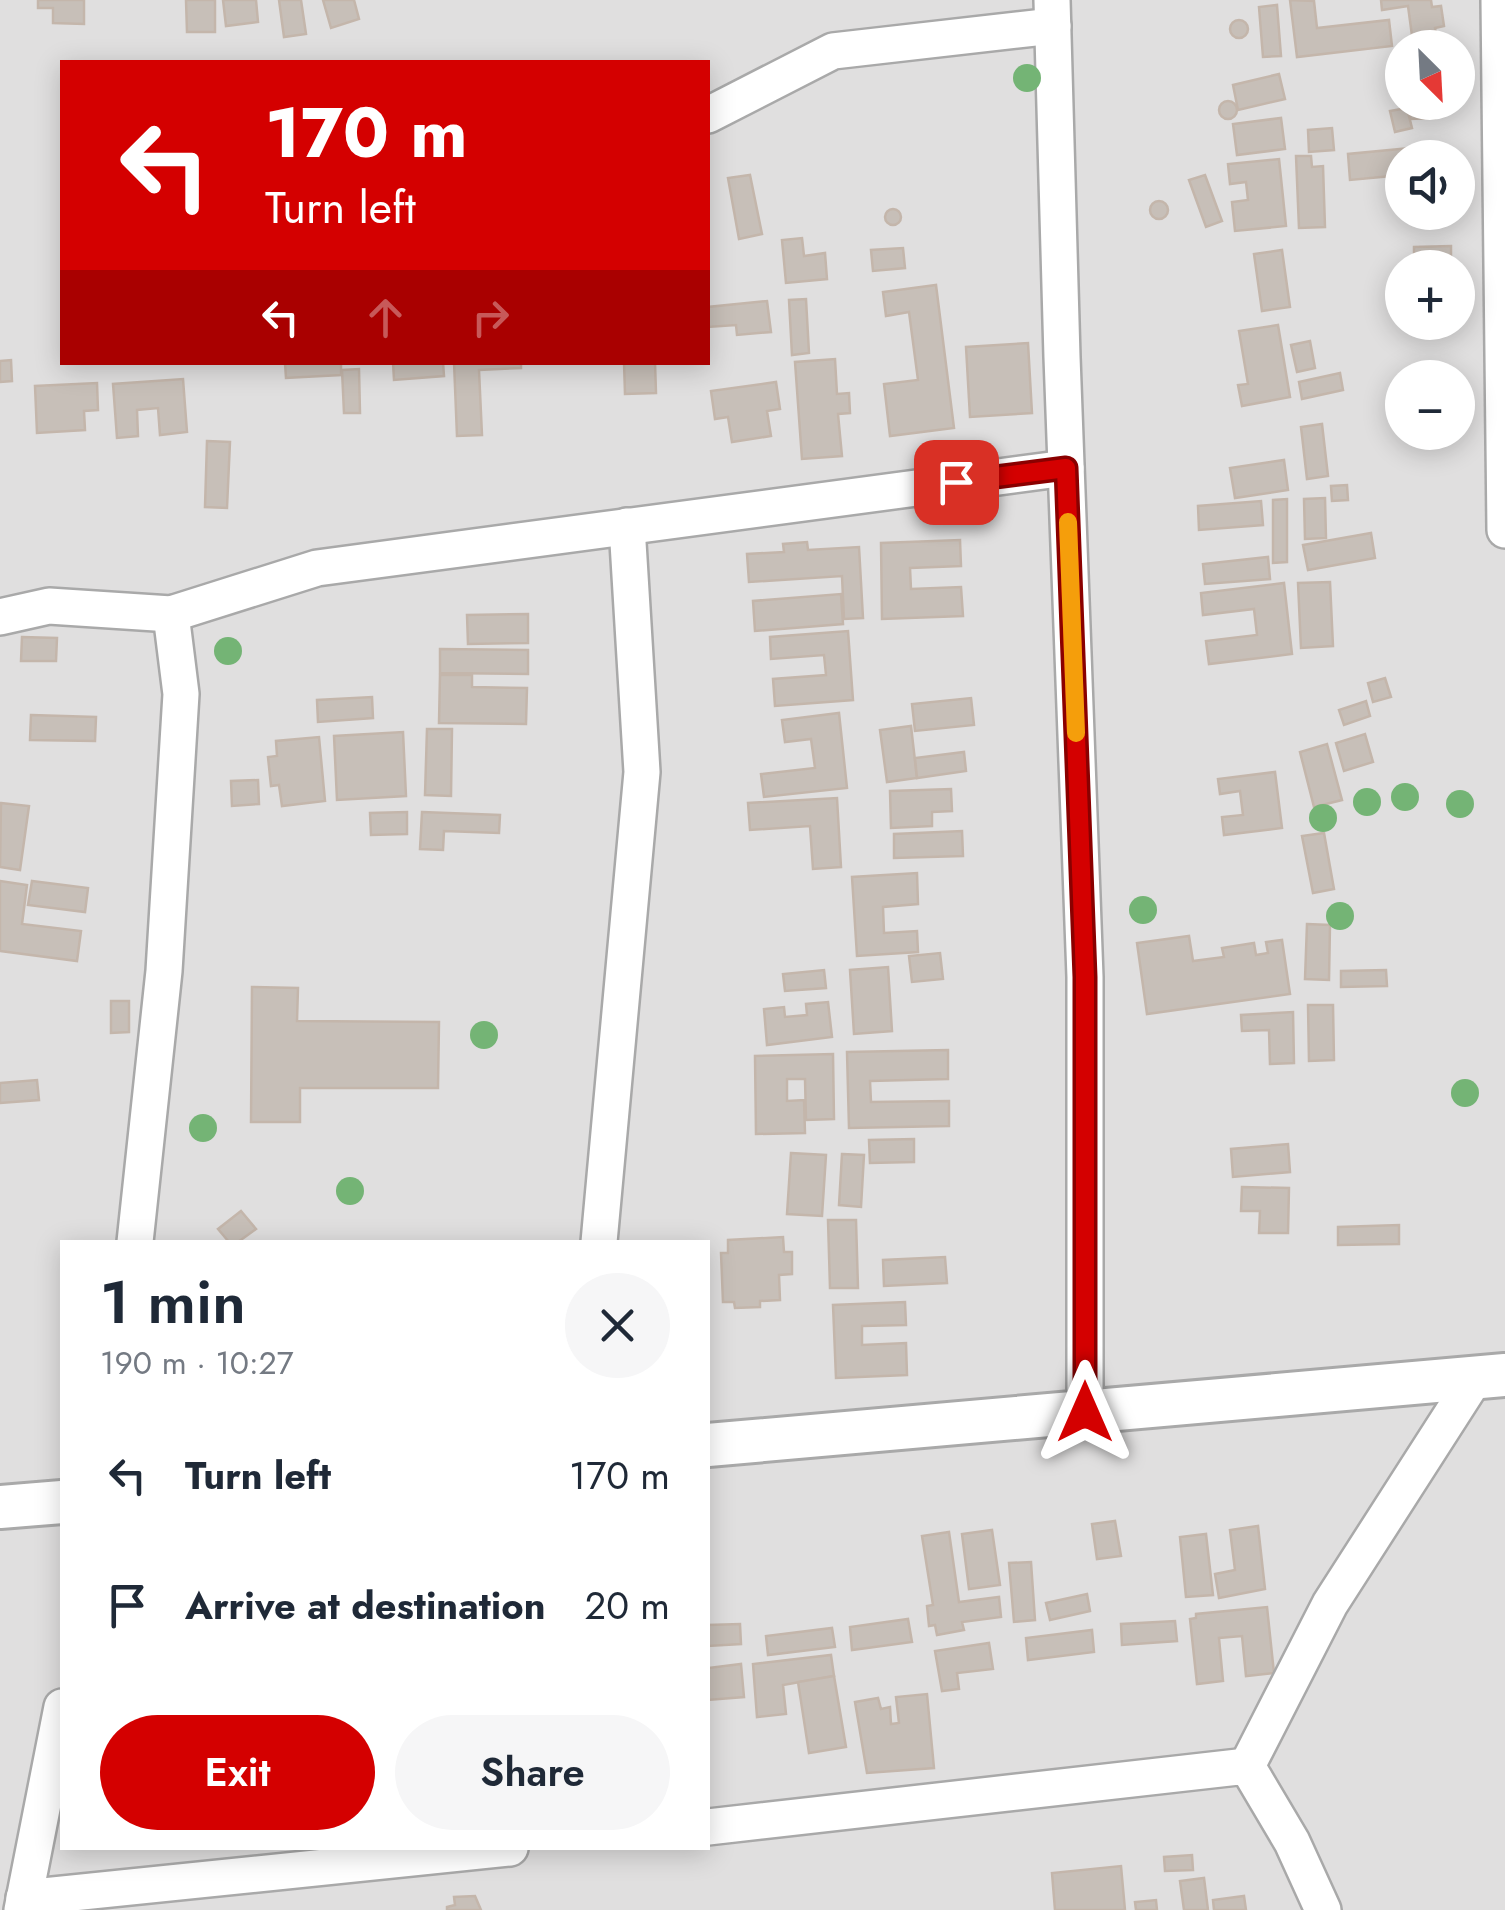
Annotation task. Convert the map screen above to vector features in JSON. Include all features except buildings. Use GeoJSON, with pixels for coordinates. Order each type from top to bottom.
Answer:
{"type":"FeatureCollection","features":[{"type":"Feature","properties":{"kind":"street"},"geometry":{"type":"LineString","coordinates":[[1499,0],[1505,530]]}},
{"type":"Feature","properties":{"kind":"street"},"geometry":{"type":"LineString","coordinates":[[710,114],[833,51],[1053,13],[1085,977],[1085,1412]]}},
{"type":"Feature","properties":{"kind":"street"},"geometry":{"type":"LineString","coordinates":[[0,617],[49,606],[171,614],[317,568],[1066,468]]}},
{"type":"Feature","properties":{"kind":"street"},"geometry":{"type":"LineString","coordinates":[[599,1240],[642,772],[627,526]]}},
{"type":"Feature","properties":{"kind":"street"},"geometry":{"type":"LineString","coordinates":[[135,1240],[164,971],[182,694],[171,614]]}},
{"type":"Feature","properties":{"kind":"street"},"geometry":{"type":"LineString","coordinates":[[710,1445],[1490,1376]]}},
{"type":"Feature","properties":{"kind":"street"},"geometry":{"type":"LineString","coordinates":[[1248,1766],[1330,1604],[1490,1376]]}},
{"type":"Feature","properties":{"kind":"street"},"geometry":{"type":"LineString","coordinates":[[0,1507],[60,1502]]}},
{"type":"Feature","properties":{"kind":"street"},"geometry":{"type":"LineString","coordinates":[[60,1717],[23,1904],[493,1850]]}},
{"type":"Feature","properties":{"kind":"street"},"geometry":{"type":"LineString","coordinates":[[710,1827],[1248,1766]]}},
{"type":"Feature","properties":{"kind":"street"},"geometry":{"type":"LineString","coordinates":[[1248,1766],[1292,1842],[1322,1910]]}},
{"type":"Feature","properties":{"kind":"shaded area"},"geometry":{"type":"Polygon","coordinates":[[[0,0],[1505,0],[1505,1910],[0,1910],[0,0]]]}},
{"type":"Feature","properties":{"kind":"slow traffic"},"geometry":{"type":"LineString","coordinates":[[1068,522],[1076,733]]}},
{"type":"Feature","properties":{"kind":"route"},"geometry":{"type":"LineString","coordinates":[[956,482],[1066,468],[1085,977],[1085,1412]]}}]}
